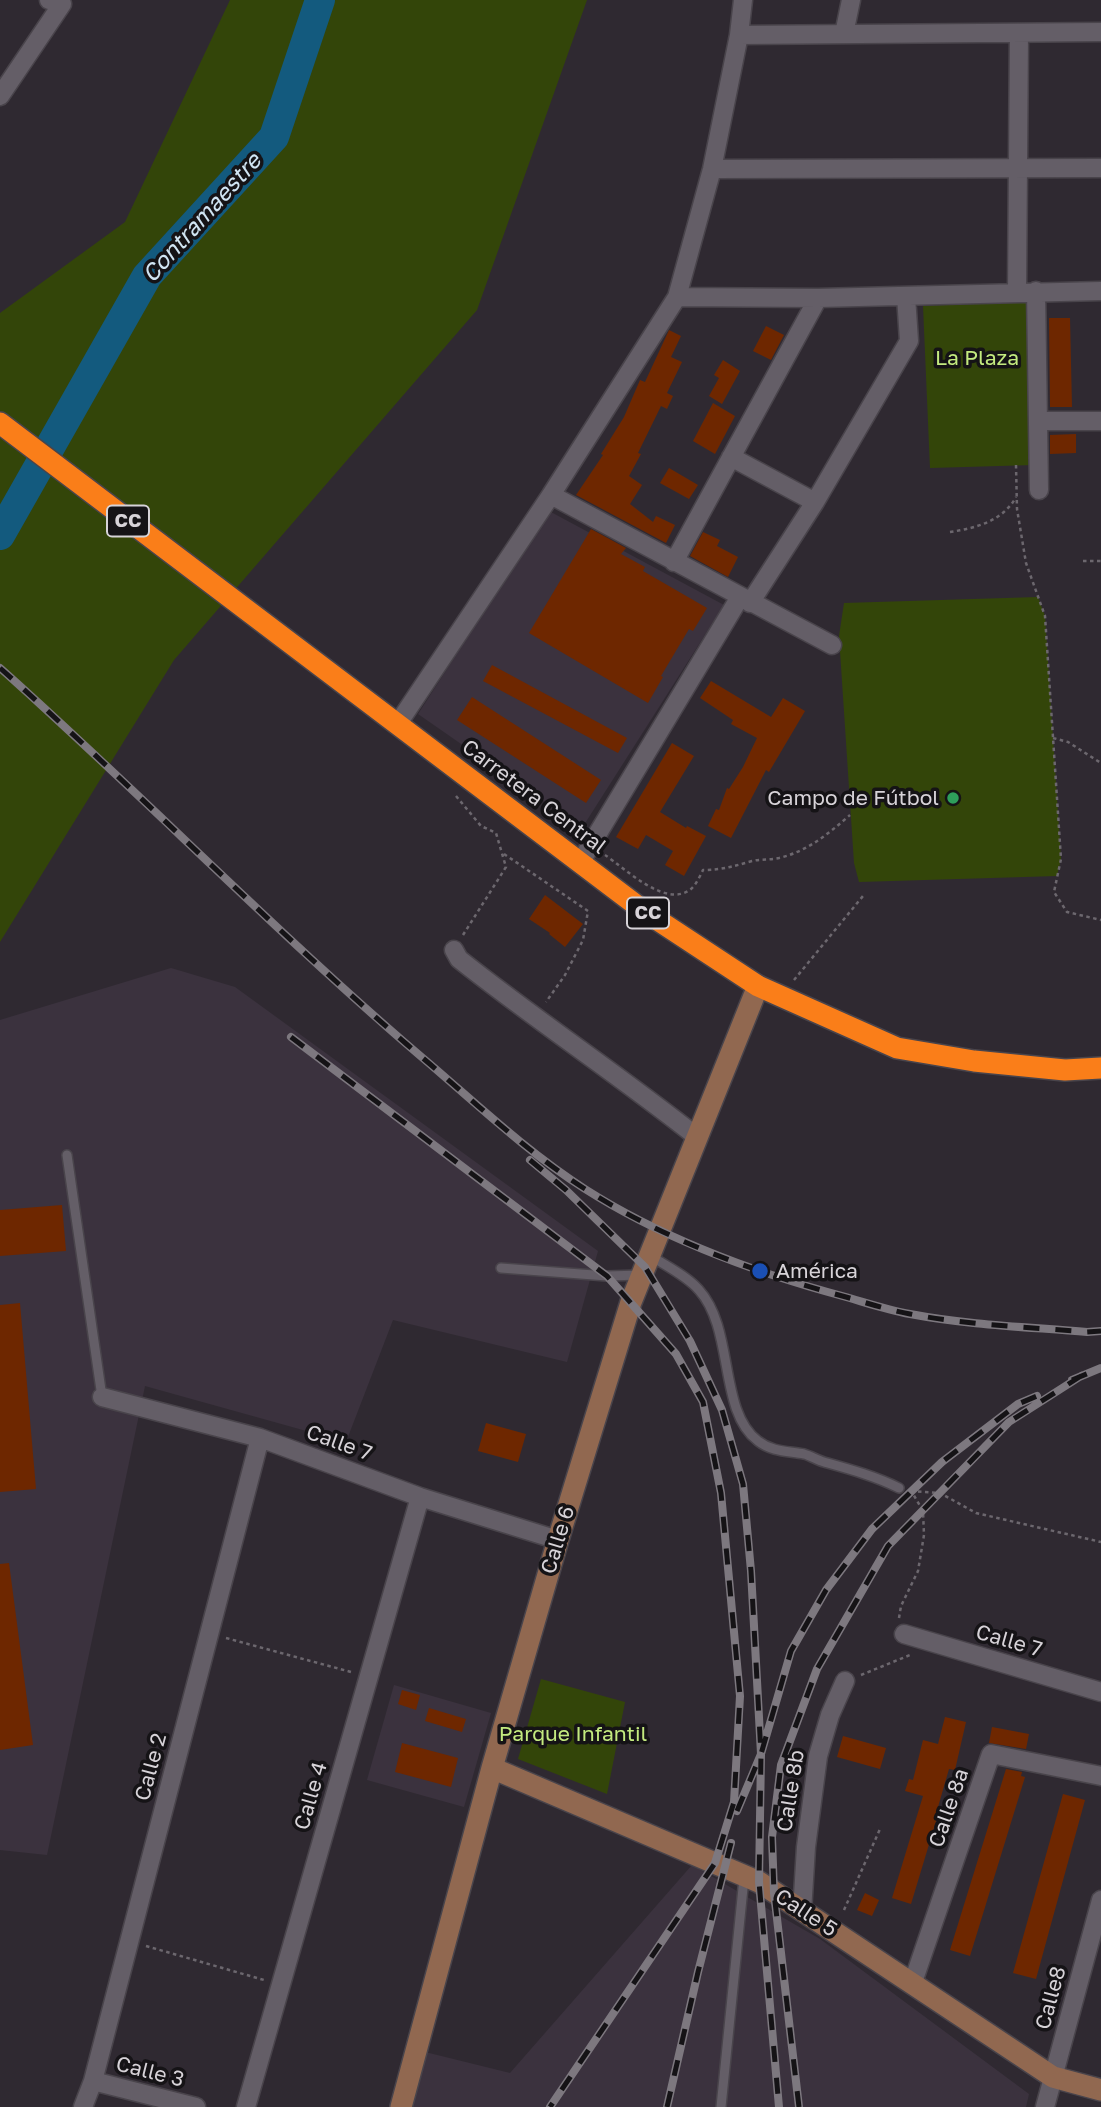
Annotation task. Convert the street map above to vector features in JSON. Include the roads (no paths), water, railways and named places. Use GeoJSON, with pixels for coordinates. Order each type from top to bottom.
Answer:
{"type":"FeatureCollection","features":[{"type":"Feature","properties":{"kind":"highway","name":"Carretera Central"},"geometry":{"type":"LineString","coordinates":[[0,423],[397,724],[585,855],[644,911],[758,986],[897,1048],[974,1061],[1065,1070],[1101,1068]]}},
{"type":"Feature","properties":{"kind":"street"},"geometry":{"type":"LineString","coordinates":[[397,724],[551,495],[677,297],[712,169],[739,35],[743,0]]}},
{"type":"Feature","properties":{"kind":"street"},"geometry":{"type":"LineString","coordinates":[[844,34],[851,0]]}},
{"type":"Feature","properties":{"kind":"street"},"geometry":{"type":"LineString","coordinates":[[0,96],[55,2]]}},
{"type":"Feature","properties":{"kind":"street"},"geometry":{"type":"LineString","coordinates":[[739,35],[1101,32]]}},
{"type":"Feature","properties":{"kind":"street"},"geometry":{"type":"LineString","coordinates":[[1017,292],[1019,33]]}},
{"type":"Feature","properties":{"kind":"street"},"geometry":{"type":"LineString","coordinates":[[712,169],[1101,168]]}},
{"type":"Feature","properties":{"kind":"street"},"geometry":{"type":"LineString","coordinates":[[1036,291],[1039,490]]}},
{"type":"Feature","properties":{"kind":"street"},"geometry":{"type":"LineString","coordinates":[[677,297],[818,298],[1101,291]]}},
{"type":"Feature","properties":{"kind":"street"},"geometry":{"type":"LineString","coordinates":[[585,855],[745,600],[815,502],[909,341],[906,296]]}},
{"type":"Feature","properties":{"kind":"street"},"geometry":{"type":"LineString","coordinates":[[674,562],[818,298]]}},
{"type":"Feature","properties":{"kind":"street"},"geometry":{"type":"LineString","coordinates":[[1038,421],[1101,421]]}},
{"type":"Feature","properties":{"kind":"street"},"geometry":{"type":"LineString","coordinates":[[732,457],[815,502]]}},
{"type":"Feature","properties":{"kind":"street"},"geometry":{"type":"LineString","coordinates":[[551,495],[832,645]]}},
{"type":"Feature","properties":{"kind":"street"},"geometry":{"type":"LineString","coordinates":[[454,950],[459,959],[538,1021],[566,1038],[697,1137]]}},
{"type":"Feature","properties":{"kind":"street","name":"Calle 6"},"geometry":{"type":"LineString","coordinates":[[401,2107],[492,1768],[631,1302],[758,986]]}},
{"type":"Feature","properties":{"kind":"street","name":"Calle 7"},"geometry":{"type":"LineString","coordinates":[[102,1397],[260,1438],[420,1497],[558,1540]]}},
{"type":"Feature","properties":{"kind":"street","name":"Calle 2"},"geometry":{"type":"LineString","coordinates":[[83,2107],[93,2081],[260,1438]]}},
{"type":"Feature","properties":{"kind":"street","name":"Calle 4"},"geometry":{"type":"LineString","coordinates":[[246,2107],[420,1497]]}},
{"type":"Feature","properties":{"kind":"street","name":"Calle 7"},"geometry":{"type":"LineString","coordinates":[[904,1634],[1101,1692]]}},
{"type":"Feature","properties":{"kind":"street","name":"Calle 8b"},"geometry":{"type":"LineString","coordinates":[[802,1912],[806,1847],[818,1756],[830,1715],[845,1681]]}},
{"type":"Feature","properties":{"kind":"street","name":"Calle 8a"},"geometry":{"type":"LineString","coordinates":[[913,1982],[991,1754],[1101,1776]]}},
{"type":"Feature","properties":{"kind":"street","name":"Calle 5"},"geometry":{"type":"LineString","coordinates":[[492,1768],[759,1882],[1053,2077],[1101,2090]]}},
{"type":"Feature","properties":{"kind":"street","name":"Calle8"},"geometry":{"type":"LineString","coordinates":[[1045,2107],[1101,1900]]}},
{"type":"Feature","properties":{"kind":"street","name":"Calle 3"},"geometry":{"type":"LineString","coordinates":[[93,2081],[196,2107]]}},
{"type":"Feature","properties":{"kind":"lane"},"geometry":{"type":"LineString","coordinates":[[67,1155],[102,1397]]}},
{"type":"Feature","properties":{"kind":"lane"},"geometry":{"type":"LineString","coordinates":[[500,1268],[607,1276],[645,1265],[699,1289],[716,1317],[735,1402],[746,1429],[759,1442],[780,1452],[804,1454],[906,1490]]}},
{"type":"Feature","properties":{"kind":"lane"},"geometry":{"type":"LineString","coordinates":[[721,2107],[744,1876]]}},
{"type":"Feature","properties":{"kind":"waterway","name":"Contramaestre"},"geometry":{"type":"LineString","coordinates":[[0,535],[147,276],[274,137],[320,0]]}},
{"type":"Feature","properties":{"kind":"railway"},"geometry":{"type":"LineString","coordinates":[[0,668],[376,1017],[506,1130],[585,1189],[647,1224],[712,1253],[778,1277],[878,1306],[932,1318],[976,1323],[1101,1331]]}},
{"type":"Feature","properties":{"kind":"railway"},"geometry":{"type":"LineString","coordinates":[[291,1037],[607,1276],[676,1354],[703,1402],[721,1493],[740,1696],[734,1802],[715,1863],[550,2107]]}},
{"type":"Feature","properties":{"kind":"railway"},"geometry":{"type":"LineString","coordinates":[[530,1160],[566,1190],[645,1267],[690,1341],[722,1410],[743,1484],[751,1571],[761,1754],[759,1882],[779,2107]]}},
{"type":"Feature","properties":{"kind":"railway"},"geometry":{"type":"LineString","coordinates":[[1072,1380],[1101,1368]]}},
{"type":"Feature","properties":{"kind":"railway"},"geometry":{"type":"LineString","coordinates":[[799,2107],[774,1893],[772,1837],[781,1765],[817,1669],[888,1546],[1009,1422],[1081,1376]]}},
{"type":"Feature","properties":{"kind":"railway"},"geometry":{"type":"LineString","coordinates":[[737,1811],[761,1754],[791,1651],[826,1590],[872,1529],[942,1462],[1018,1404],[1037,1396]]}},
{"type":"Feature","properties":{"kind":"railway"},"geometry":{"type":"LineString","coordinates":[[667,2107],[731,1843]]}},
{"type":"Feature","properties":{"kind":"place","name":"Campo de Fútbol"},"geometry":{"type":"Point","coordinates":[953,798]}},
{"type":"Feature","properties":{"kind":"place","name":"América"},"geometry":{"type":"Point","coordinates":[760,1271]}},
{"type":"Feature","properties":{"kind":"park label","name":"La Plaza"},"geometry":{"type":"Point","coordinates":[977,358]}},
{"type":"Feature","properties":{"kind":"park label","name":"Parque Infantil"},"geometry":{"type":"Point","coordinates":[573,1734]}}]}
